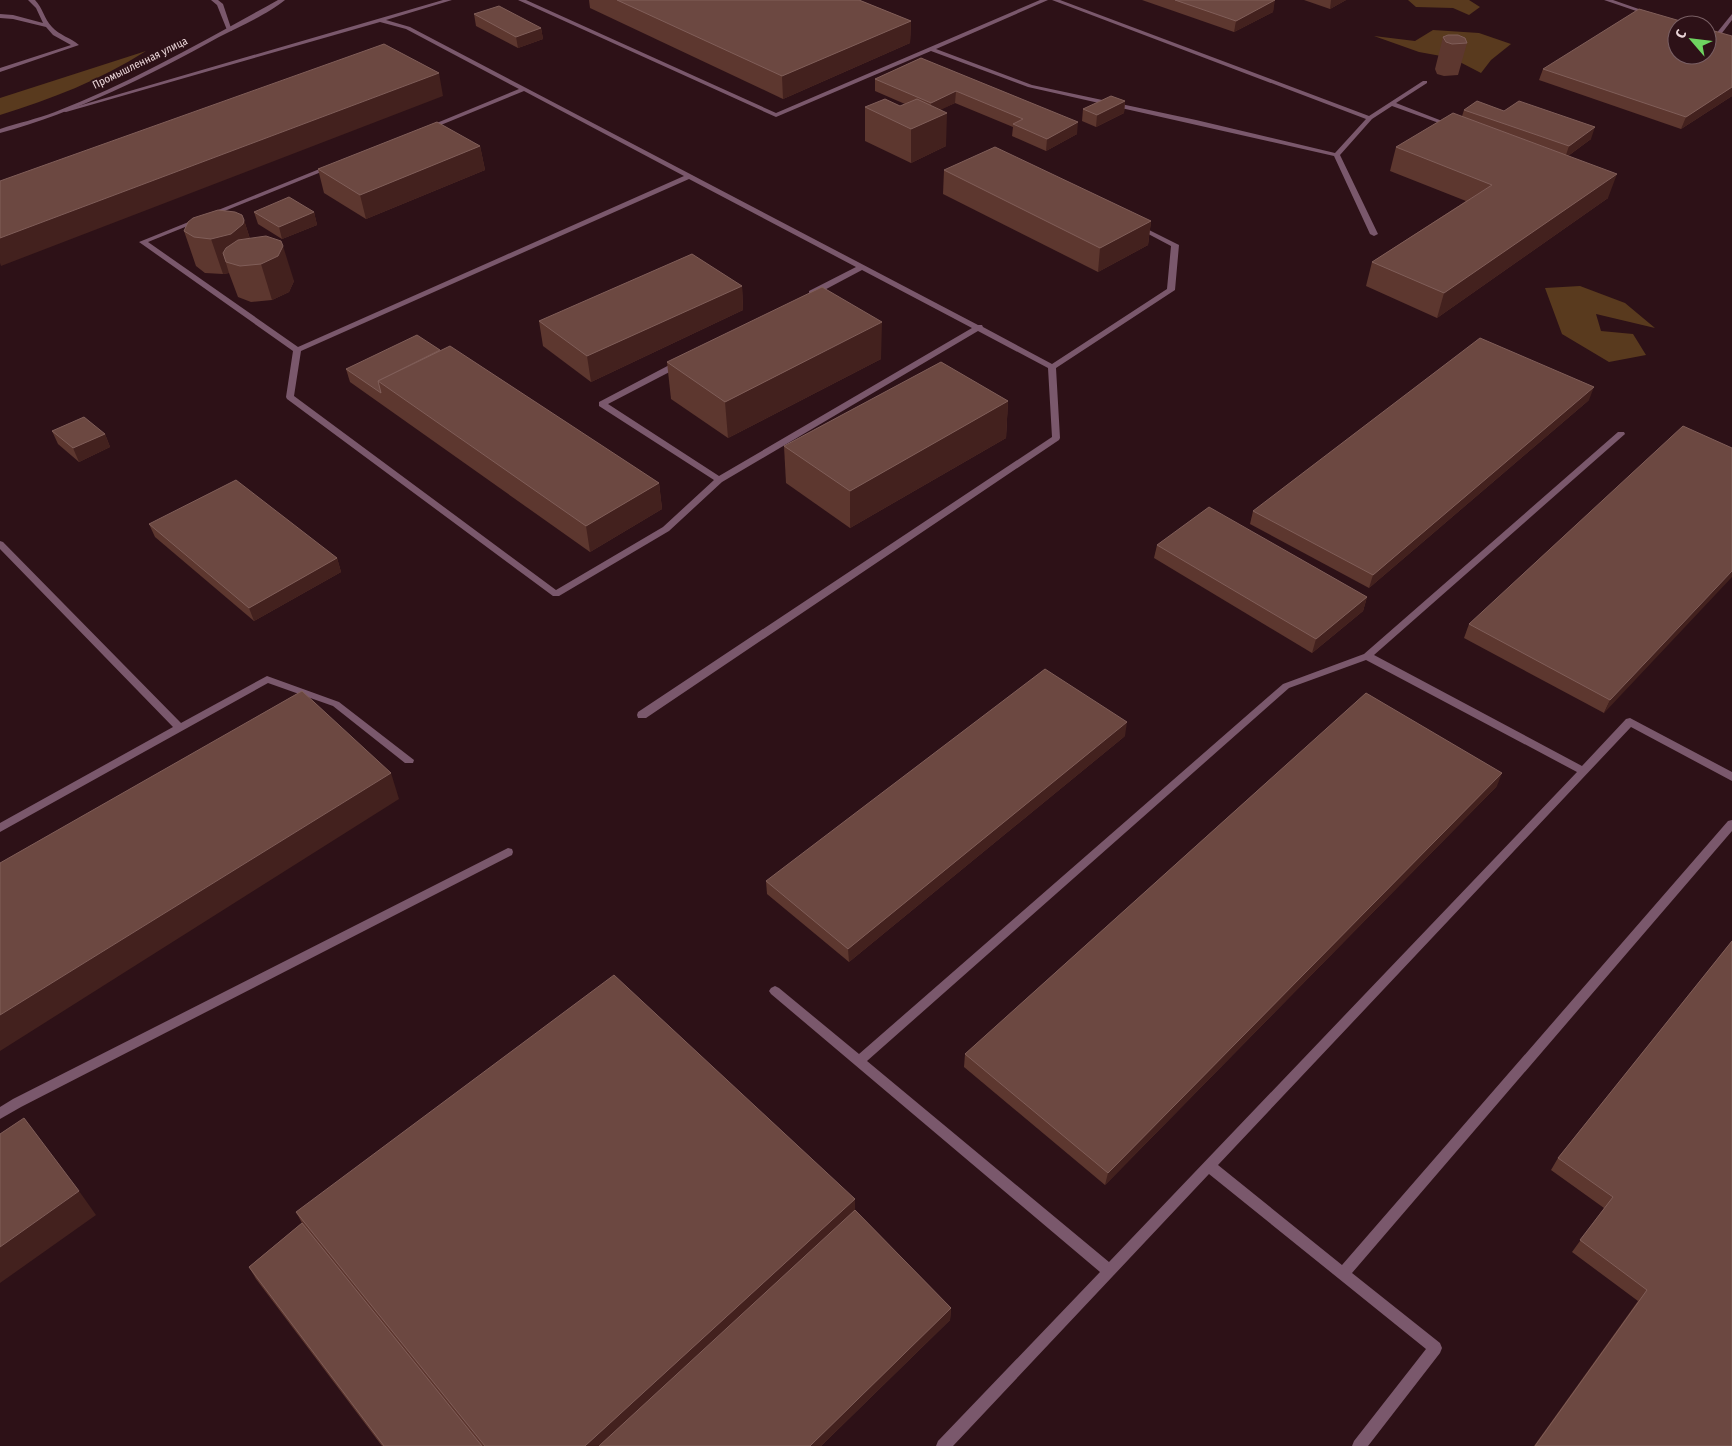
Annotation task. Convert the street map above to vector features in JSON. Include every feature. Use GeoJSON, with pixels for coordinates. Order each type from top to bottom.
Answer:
{"type":"FeatureCollection","features":[{"type":"Feature","properties":{"kind":"street"},"geometry":{"type":"LineString","coordinates":[[31,0],[36,3],[47,26]]}},
{"type":"Feature","properties":{"kind":"street"},"geometry":{"type":"LineString","coordinates":[[214,0],[220,4],[230,30]]}},
{"type":"Feature","properties":{"kind":"street","name":"Промышленная улица"},"geometry":{"type":"LineString","coordinates":[[0,131],[64,111],[230,30],[282,0]]}},
{"type":"Feature","properties":{"kind":"street"},"geometry":{"type":"LineString","coordinates":[[64,111],[449,0]]}},
{"type":"Feature","properties":{"kind":"street"},"geometry":{"type":"LineString","coordinates":[[521,0],[776,115],[1045,0]]}},
{"type":"Feature","properties":{"kind":"street"},"geometry":{"type":"LineString","coordinates":[[1055,0],[1370,118]]}},
{"type":"Feature","properties":{"kind":"street"},"geometry":{"type":"LineString","coordinates":[[1607,0],[1658,17]]}},
{"type":"Feature","properties":{"kind":"street"},"geometry":{"type":"LineString","coordinates":[[0,16],[13,17],[47,26],[76,45],[0,70]]}},
{"type":"Feature","properties":{"kind":"street"},"geometry":{"type":"LineString","coordinates":[[1724,38],[1715,35],[1732,16]]}},
{"type":"Feature","properties":{"kind":"street"},"geometry":{"type":"LineString","coordinates":[[380,20],[408,28],[1052,367]]}},
{"type":"Feature","properties":{"kind":"street"},"geometry":{"type":"LineString","coordinates":[[931,49],[1030,86],[1337,155]]}},
{"type":"Feature","properties":{"kind":"street"},"geometry":{"type":"LineString","coordinates":[[1337,155],[1370,118],[1425,82]]}},
{"type":"Feature","properties":{"kind":"street"},"geometry":{"type":"LineString","coordinates":[[424,129],[524,89]]}},
{"type":"Feature","properties":{"kind":"street"},"geometry":{"type":"LineString","coordinates":[[1392,104],[1464,130]]}},
{"type":"Feature","properties":{"kind":"street"},"geometry":{"type":"LineString","coordinates":[[1337,155],[1374,234]]}},
{"type":"Feature","properties":{"kind":"street"},"geometry":{"type":"LineString","coordinates":[[297,350],[143,242],[334,166]]}},
{"type":"Feature","properties":{"kind":"street"},"geometry":{"type":"LineString","coordinates":[[297,350],[690,176]]}},
{"type":"Feature","properties":{"kind":"street"},"geometry":{"type":"LineString","coordinates":[[1052,367],[1171,290],[1175,245],[1132,224]]}},
{"type":"Feature","properties":{"kind":"street"},"geometry":{"type":"LineString","coordinates":[[802,299],[862,267]]}},
{"type":"Feature","properties":{"kind":"street"},"geometry":{"type":"LineString","coordinates":[[297,350],[290,397],[556,594],[666,529],[719,480],[979,327]]}},
{"type":"Feature","properties":{"kind":"street"},"geometry":{"type":"LineString","coordinates":[[688,358],[602,404],[719,480]]}},
{"type":"Feature","properties":{"kind":"street"},"geometry":{"type":"LineString","coordinates":[[642,715],[1056,438],[1052,367]]}},
{"type":"Feature","properties":{"kind":"street"},"geometry":{"type":"LineString","coordinates":[[859,1061],[1286,686],[1367,656],[1621,434]]}},
{"type":"Feature","properties":{"kind":"street"},"geometry":{"type":"LineString","coordinates":[[0,544],[179,727]]}},
{"type":"Feature","properties":{"kind":"street"},"geometry":{"type":"LineString","coordinates":[[1367,656],[1584,771]]}},
{"type":"Feature","properties":{"kind":"street"},"geometry":{"type":"LineString","coordinates":[[0,828],[267,678],[336,704],[409,760]]}},
{"type":"Feature","properties":{"kind":"street"},"geometry":{"type":"LineString","coordinates":[[943,1446],[1630,722],[1732,777]]}},
{"type":"Feature","properties":{"kind":"street"},"geometry":{"type":"LineString","coordinates":[[1343,1274],[1732,824]]}},
{"type":"Feature","properties":{"kind":"street"},"geometry":{"type":"LineString","coordinates":[[0,1114],[17,1103],[508,852]]}},
{"type":"Feature","properties":{"kind":"street"},"geometry":{"type":"LineString","coordinates":[[775,992],[1109,1271]]}},
{"type":"Feature","properties":{"kind":"street"},"geometry":{"type":"LineString","coordinates":[[1209,1166],[1435,1348],[1359,1446]]}},
{"type":"Feature","properties":{"kind":"shaded area"},"geometry":{"type":"Polygon","coordinates":[[[1408,0],[1469,0],[1480,7],[1469,15],[1453,8],[1416,7],[1408,0]]]}},
{"type":"Feature","properties":{"kind":"shaded area"},"geometry":{"type":"Polygon","coordinates":[[[1433,30],[1479,33],[1511,44],[1491,60],[1481,73],[1452,58],[1419,52],[1374,36],[1415,41],[1433,30]]]}},
{"type":"Feature","properties":{"kind":"shaded area"},"geometry":{"type":"Polygon","coordinates":[[[146,51],[111,71],[75,88],[0,115],[0,98],[146,51]]]}},
{"type":"Feature","properties":{"kind":"shaded area"},"geometry":{"type":"Polygon","coordinates":[[[1580,286],[1625,303],[1655,328],[1596,314],[1601,331],[1633,334],[1646,355],[1609,362],[1562,334],[1545,288],[1580,286]]]}},
{"type":"Feature","properties":{"kind":"building"},"geometry":{"type":"Polygon","coordinates":[[[617,0],[859,0],[911,21],[782,76],[617,0]]]}},
{"type":"Feature","properties":{"kind":"building"},"geometry":{"type":"Polygon","coordinates":[[[1175,0],[1275,0],[1236,21],[1175,0]]]}},
{"type":"Feature","properties":{"kind":"building"},"geometry":{"type":"Polygon","coordinates":[[[499,6],[541,28],[516,37],[474,14],[499,6]]]}},
{"type":"Feature","properties":{"kind":"building"},"geometry":{"type":"Polygon","coordinates":[[[1639,9],[1667,17],[1667,65],[1717,65],[1717,32],[1732,36],[1732,87],[1686,117],[1543,69],[1639,9]]]}},
{"type":"Feature","properties":{"kind":"building"},"geometry":{"type":"Polygon","coordinates":[[[1458,35],[1465,38],[1467,43],[1452,44],[1446,42],[1443,37],[1458,35]]]}},
{"type":"Feature","properties":{"kind":"building"},"geometry":{"type":"Polygon","coordinates":[[[384,44],[439,73],[0,238],[0,181],[384,44]]]}},
{"type":"Feature","properties":{"kind":"building"},"geometry":{"type":"Polygon","coordinates":[[[921,58],[1078,122],[1047,139],[1013,124],[1023,119],[956,91],[931,103],[875,79],[921,58]]]}},
{"type":"Feature","properties":{"kind":"building"},"geometry":{"type":"Polygon","coordinates":[[[1111,96],[1125,101],[1097,115],[1083,109],[1111,96]]]}},
{"type":"Feature","properties":{"kind":"building"},"geometry":{"type":"Polygon","coordinates":[[[885,99],[900,106],[917,99],[947,113],[911,129],[865,107],[885,99]]]}},
{"type":"Feature","properties":{"kind":"building"},"geometry":{"type":"Polygon","coordinates":[[[1477,101],[1504,111],[1519,101],[1595,127],[1569,146],[1464,110],[1477,101]]]}},
{"type":"Feature","properties":{"kind":"building"},"geometry":{"type":"Polygon","coordinates":[[[1453,113],[1617,174],[1444,293],[1372,262],[1492,185],[1396,147],[1453,113]]]}},
{"type":"Feature","properties":{"kind":"building"},"geometry":{"type":"Polygon","coordinates":[[[437,122],[480,146],[360,195],[318,169],[437,122]]]}},
{"type":"Feature","properties":{"kind":"building"},"geometry":{"type":"Polygon","coordinates":[[[995,147],[1151,221],[1100,248],[944,170],[995,147]]]}},
{"type":"Feature","properties":{"kind":"building"},"geometry":{"type":"Polygon","coordinates":[[[289,197],[314,212],[279,227],[254,212],[289,197]]]}},
{"type":"Feature","properties":{"kind":"building"},"geometry":{"type":"Polygon","coordinates":[[[218,210],[235,212],[242,215],[243,224],[231,234],[211,239],[194,237],[184,231],[188,222],[193,218],[218,210]]]}},
{"type":"Feature","properties":{"kind":"building"},"geometry":{"type":"Polygon","coordinates":[[[266,236],[281,241],[283,246],[278,256],[261,264],[240,266],[226,262],[223,253],[226,248],[238,240],[266,236]]]}},
{"type":"Feature","properties":{"kind":"building"},"geometry":{"type":"Polygon","coordinates":[[[692,254],[742,286],[587,356],[539,321],[692,254]]]}},
{"type":"Feature","properties":{"kind":"building"},"geometry":{"type":"Polygon","coordinates":[[[822,287],[882,322],[725,402],[667,362],[822,287]]]}},
{"type":"Feature","properties":{"kind":"building"},"geometry":{"type":"Polygon","coordinates":[[[417,335],[440,350],[378,381],[381,393],[346,369],[417,335]]]}},
{"type":"Feature","properties":{"kind":"building"},"geometry":{"type":"Polygon","coordinates":[[[1480,338],[1594,387],[1373,575],[1253,511],[1480,338]]]}},
{"type":"Feature","properties":{"kind":"building"},"geometry":{"type":"Polygon","coordinates":[[[450,346],[659,483],[586,526],[378,381],[450,346]]]}},
{"type":"Feature","properties":{"kind":"building"},"geometry":{"type":"Polygon","coordinates":[[[941,362],[1008,401],[850,491],[784,446],[941,362]]]}},
{"type":"Feature","properties":{"kind":"building"},"geometry":{"type":"Polygon","coordinates":[[[84,417],[105,434],[73,448],[52,431],[84,417]]]}},
{"type":"Feature","properties":{"kind":"building"},"geometry":{"type":"Polygon","coordinates":[[[1683,426],[1732,448],[1732,571],[1610,700],[1469,624],[1683,426]]]}},
{"type":"Feature","properties":{"kind":"building"},"geometry":{"type":"Polygon","coordinates":[[[236,480],[337,558],[249,608],[149,524],[236,480]]]}},
{"type":"Feature","properties":{"kind":"building"},"geometry":{"type":"Polygon","coordinates":[[[1209,507],[1367,597],[1316,639],[1157,545],[1209,507]]]}},
{"type":"Feature","properties":{"kind":"building"},"geometry":{"type":"Polygon","coordinates":[[[1045,669],[1127,722],[848,949],[766,881],[1045,669]]]}},
{"type":"Feature","properties":{"kind":"building"},"geometry":{"type":"Polygon","coordinates":[[[302,691],[391,773],[0,1015],[0,863],[302,691]]]}},
{"type":"Feature","properties":{"kind":"building"},"geometry":{"type":"Polygon","coordinates":[[[1366,693],[1502,773],[1108,1173],[965,1054],[1366,693]]]}},
{"type":"Feature","properties":{"kind":"building"},"geometry":{"type":"Polygon","coordinates":[[[1732,941],[1732,1446],[1535,1446],[1647,1290],[1580,1240],[1613,1197],[1558,1158],[1732,941]]]}},
{"type":"Feature","properties":{"kind":"building"},"geometry":{"type":"Polygon","coordinates":[[[614,975],[855,1199],[585,1446],[485,1446],[296,1212],[614,975]]]}},
{"type":"Feature","properties":{"kind":"building"},"geometry":{"type":"Polygon","coordinates":[[[24,1118],[79,1191],[0,1247],[0,1134],[24,1118]]]}},
{"type":"Feature","properties":{"kind":"building"},"geometry":{"type":"Polygon","coordinates":[[[855,1210],[951,1308],[810,1446],[599,1446],[855,1210]]]}},
{"type":"Feature","properties":{"kind":"building"},"geometry":{"type":"Polygon","coordinates":[[[302,1223],[482,1446],[384,1446],[249,1267],[302,1223]]]}}]}
